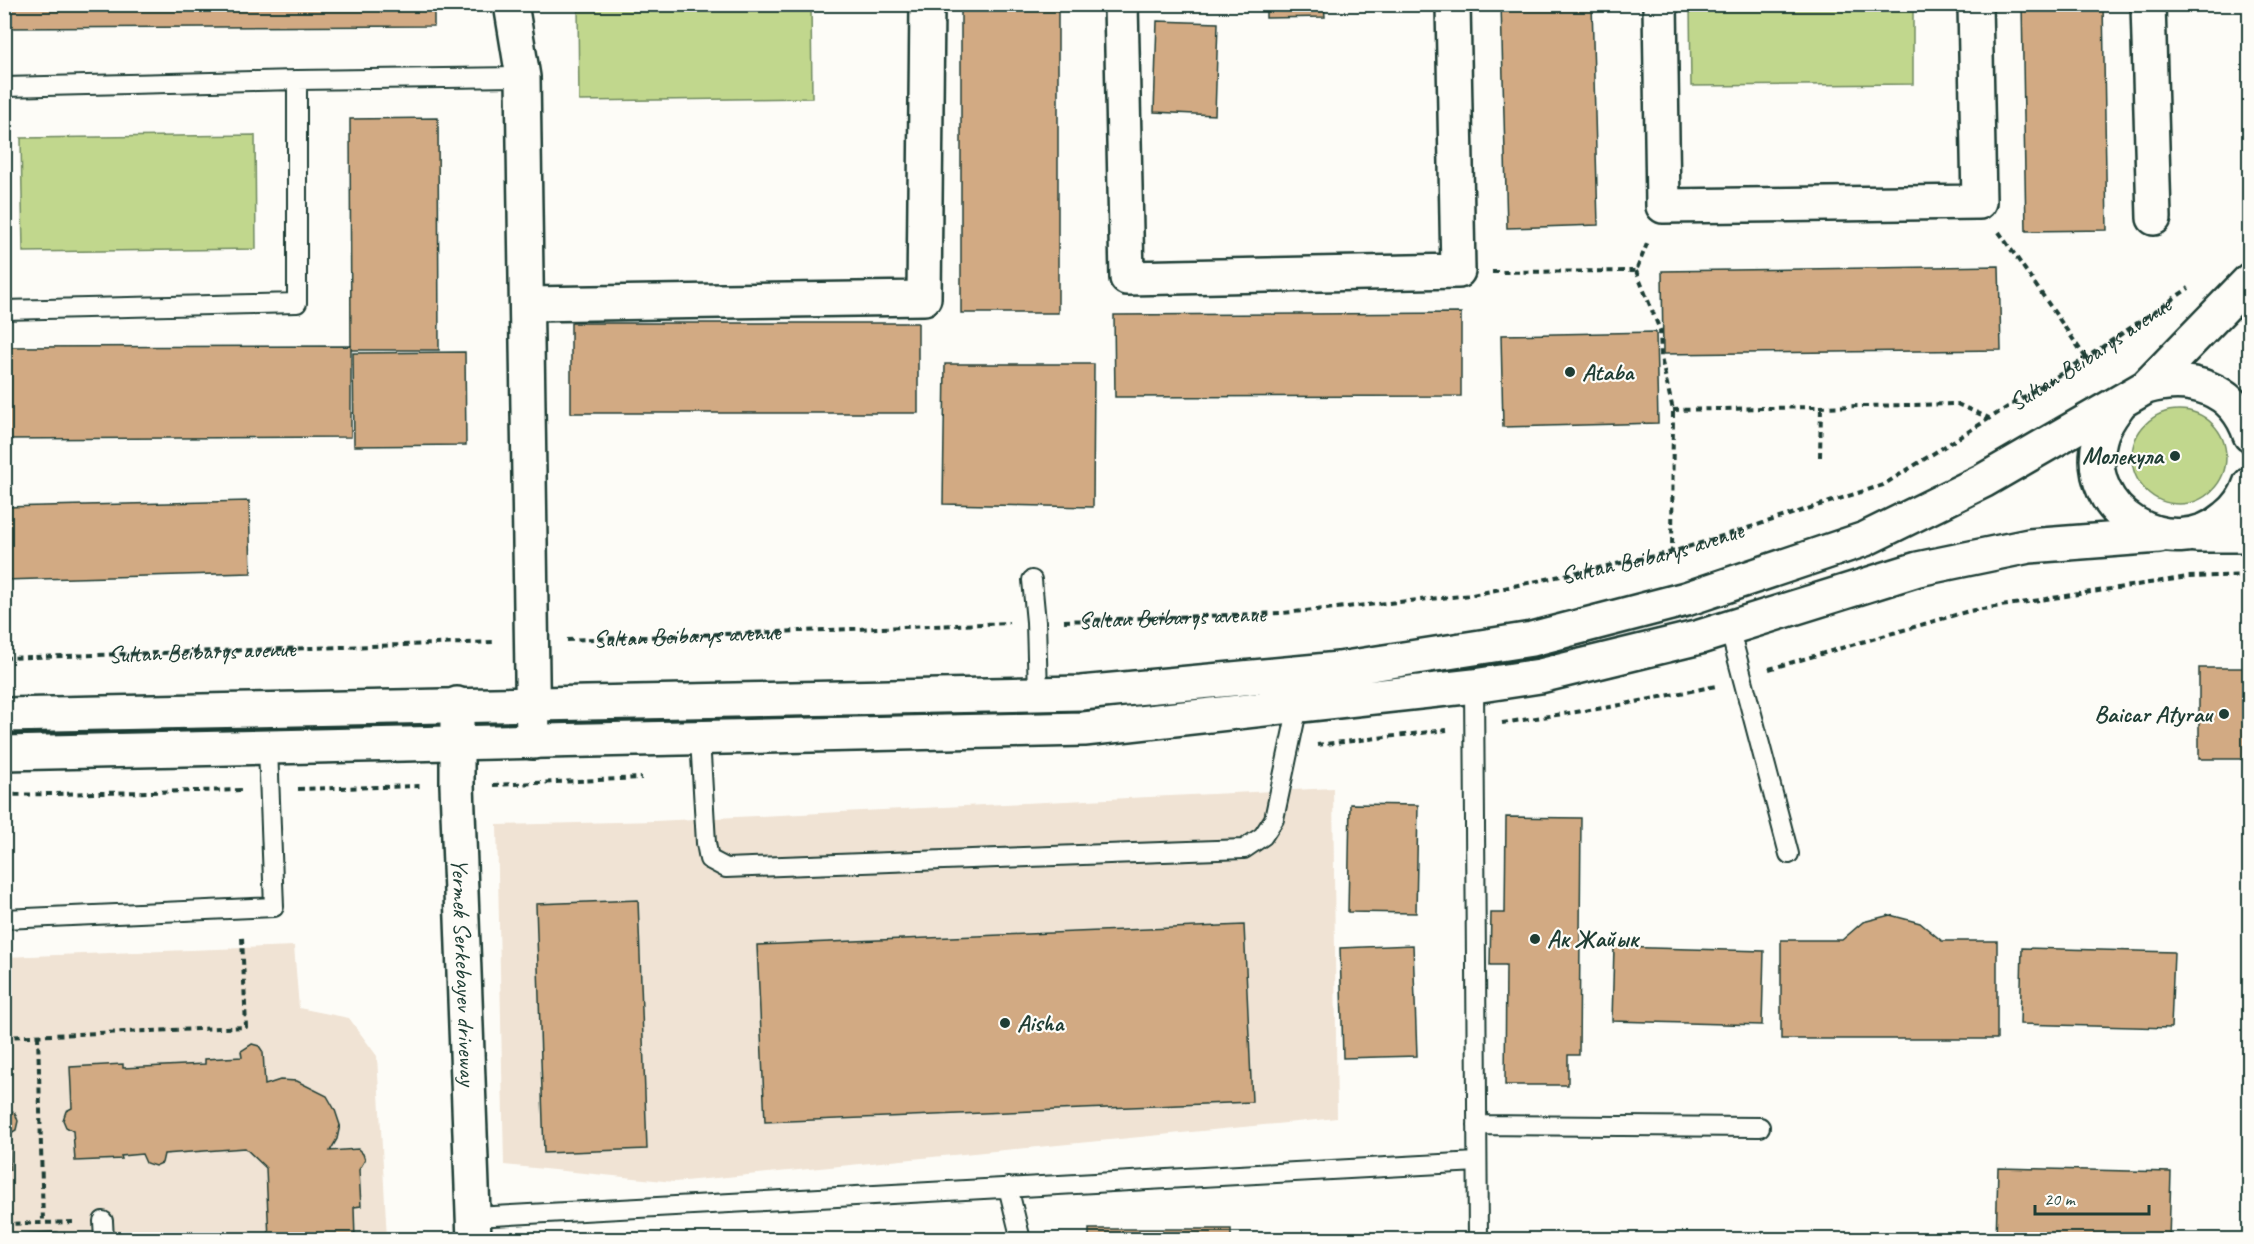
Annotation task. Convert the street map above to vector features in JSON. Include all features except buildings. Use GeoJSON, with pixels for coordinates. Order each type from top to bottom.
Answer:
{"type":"FeatureCollection","features":[{"type":"Feature","properties":{"kind":"main road"},"geometry":{"type":"LineString","coordinates":[[511,4],[523,77],[534,742]]}},
{"type":"Feature","properties":{"kind":"main road"},"geometry":{"type":"LineString","coordinates":[[528,304],[924,298],[927,4]]}},
{"type":"Feature","properties":{"kind":"main road"},"geometry":{"type":"LineString","coordinates":[[1121,4],[1127,278],[1458,271],[1453,4]]}},
{"type":"Feature","properties":{"kind":"main road"},"geometry":{"type":"LineString","coordinates":[[1660,4],[1663,206],[1979,202],[1976,4]]}},
{"type":"Feature","properties":{"kind":"main road"},"geometry":{"type":"LineString","coordinates":[[2148,4],[2154,218]]}},
{"type":"Feature","properties":{"kind":"main road","name":"Sultan Beibarys avenue"},"geometry":{"type":"LineString","coordinates":[[2159,536],[2139,529],[2122,517],[2109,500],[2100,481],[2097,460],[2100,439],[2108,420],[2250,280]]}},
{"type":"Feature","properties":{"kind":"main road","name":"Sultan Beibarys avenue"},"geometry":{"type":"LineString","coordinates":[[4,715],[1081,693],[1339,669],[1532,639],[1686,599],[1865,539],[1983,481],[2133,395],[2168,381],[2191,382],[2213,390],[2232,404],[2248,423]]}},
{"type":"Feature","properties":{"kind":"main road","name":"Sultan Beibarys avenue"},"geometry":{"type":"LineString","coordinates":[[4,753],[1083,729],[1474,686],[1540,676],[1700,637],[1918,569],[2029,546],[2196,535],[2217,525],[2235,510],[2250,484]]}},
{"type":"Feature","properties":{"kind":"main road"},"geometry":{"type":"LineString","coordinates":[[2196,535],[2250,534]]}},
{"type":"Feature","properties":{"kind":"main road","name":"Yermek Serkebayev driveway"},"geometry":{"type":"LineString","coordinates":[[456,704],[474,1228]]}},
{"type":"Feature","properties":{"kind":"lane"},"geometry":{"type":"LineString","coordinates":[[4,87],[523,77]]}},
{"type":"Feature","properties":{"kind":"lane"},"geometry":{"type":"LineString","coordinates":[[4,310],[297,303],[297,80]]}},
{"type":"Feature","properties":{"kind":"lane"},"geometry":{"type":"LineString","coordinates":[[1032,580],[1038,693]]}},
{"type":"Feature","properties":{"kind":"lane"},"geometry":{"type":"LineString","coordinates":[[1729,627],[1789,854]]}},
{"type":"Feature","properties":{"kind":"lane"},"geometry":{"type":"LineString","coordinates":[[1474,686],[1478,1239]]}},
{"type":"Feature","properties":{"kind":"lane"},"geometry":{"type":"LineString","coordinates":[[700,738],[706,843],[709,859],[726,868],[1244,849],[1263,836],[1274,819],[1298,706]]}},
{"type":"Feature","properties":{"kind":"lane"},"geometry":{"type":"LineString","coordinates":[[4,919],[274,907],[268,748]]}},
{"type":"Feature","properties":{"kind":"lane"},"geometry":{"type":"LineString","coordinates":[[1477,1125],[1760,1127]]}},
{"type":"Feature","properties":{"kind":"lane"},"geometry":{"type":"LineString","coordinates":[[474,1228],[1008,1187],[1478,1162]]}},
{"type":"Feature","properties":{"kind":"lane"},"geometry":{"type":"LineString","coordinates":[[1008,1187],[1021,1239]]}},
{"type":"Feature","properties":{"kind":"lane"},"geometry":{"type":"LineString","coordinates":[[103,1221],[104,1239]]}},
{"type":"Feature","properties":{"kind":"path"},"geometry":{"type":"LineString","coordinates":[[1979,202],[2086,358]]}},
{"type":"Feature","properties":{"kind":"path"},"geometry":{"type":"LineString","coordinates":[[1663,206],[1636,271],[1660,330],[1661,358],[1673,410],[1672,552]]}},
{"type":"Feature","properties":{"kind":"path"},"geometry":{"type":"LineString","coordinates":[[1449,272],[1636,271]]}},
{"type":"Feature","properties":{"kind":"path","name":"Sultan Beibarys avenue"},"geometry":{"type":"LineString","coordinates":[[4,658],[1283,613],[1472,595],[1672,552],[1884,485],[2086,358],[2198,282]]}},
{"type":"Feature","properties":{"kind":"path"},"geometry":{"type":"LineString","coordinates":[[1673,410],[1957,404],[1989,418]]}},
{"type":"Feature","properties":{"kind":"path"},"geometry":{"type":"LineString","coordinates":[[1820,457],[1821,406]]}},
{"type":"Feature","properties":{"kind":"path"},"geometry":{"type":"LineString","coordinates":[[4,1037],[246,1027],[240,908]]}},
{"type":"Feature","properties":{"kind":"path"},"geometry":{"type":"LineString","coordinates":[[38,1035],[43,1222]]}},
{"type":"Feature","properties":{"kind":"path"},"geometry":{"type":"LineString","coordinates":[[4,1224],[103,1221]]}},
{"type":"Feature","properties":{"kind":"shaded area"},"geometry":{"type":"Polygon","coordinates":[[[1333,788],[1337,1118],[674,1182],[504,1165],[497,825],[655,821],[1333,788]]]}},
{"type":"Feature","properties":{"kind":"shaded area"},"geometry":{"type":"Polygon","coordinates":[[[294,946],[299,1008],[349,1018],[377,1056],[387,1239],[5,1239],[4,957],[294,946]]]}},
{"type":"Feature","properties":{"kind":"green space"},"geometry":{"type":"Polygon","coordinates":[[[578,5],[811,5],[812,98],[579,101],[578,5]]]}},
{"type":"Feature","properties":{"kind":"green space"},"geometry":{"type":"Polygon","coordinates":[[[1690,5],[1913,5],[1913,84],[1691,86],[1690,5]]]}},
{"type":"Feature","properties":{"kind":"green space"},"geometry":{"type":"Polygon","coordinates":[[[255,135],[256,249],[23,252],[21,138],[255,135]]]}},
{"type":"Feature","properties":{"kind":"green space"},"geometry":{"type":"Polygon","coordinates":[[[2179,410],[2197,414],[2212,424],[2222,439],[2226,457],[2222,475],[2212,490],[2197,500],[2179,504],[2161,500],[2146,490],[2136,475],[2132,457],[2136,439],[2146,424],[2161,414],[2179,410]]]}},
{"type":"Feature","properties":{"kind":"place","name":"Ataba"},"geometry":{"type":"Point","coordinates":[1570,372]}},
{"type":"Feature","properties":{"kind":"place","name":"Молекула"},"geometry":{"type":"Point","coordinates":[2175,456]}},
{"type":"Feature","properties":{"kind":"place","name":"Baicar Atyrau"},"geometry":{"type":"Point","coordinates":[2224,714]}},
{"type":"Feature","properties":{"kind":"place","name":"Ак Жайык"},"geometry":{"type":"Point","coordinates":[1535,939]}},
{"type":"Feature","properties":{"kind":"place","name":"Aisha"},"geometry":{"type":"Point","coordinates":[1005,1023]}}]}
